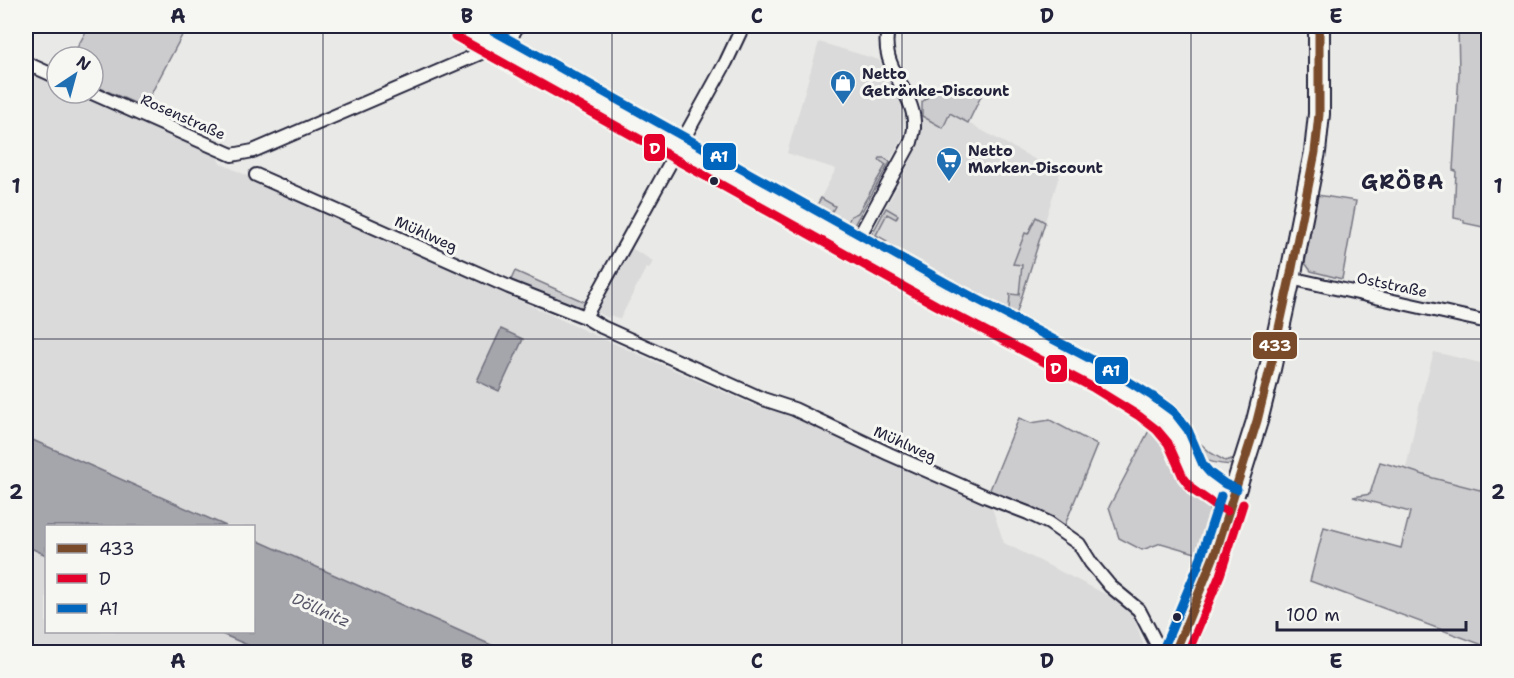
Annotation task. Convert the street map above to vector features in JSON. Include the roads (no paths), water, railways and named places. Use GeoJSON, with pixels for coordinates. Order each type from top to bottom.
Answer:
{"type":"FeatureCollection","features":[{"type":"Feature","properties":{"kind":"main road"},"geometry":{"type":"LineString","coordinates":[[1175,652],[1209,570],[1257,421],[1290,278],[1315,152],[1319,114],[1319,26]]}},
{"type":"Feature","properties":{"kind":"street"},"geometry":{"type":"LineString","coordinates":[[461,26],[942,296],[1098,377],[1146,406],[1166,421],[1178,437],[1193,471],[1202,482],[1232,500]]}},
{"type":"Feature","properties":{"kind":"street"},"geometry":{"type":"LineString","coordinates":[[505,50],[518,26]]}},
{"type":"Feature","properties":{"kind":"street"},"geometry":{"type":"LineString","coordinates":[[585,317],[726,62],[743,26]]}},
{"type":"Feature","properties":{"kind":"street"},"geometry":{"type":"LineString","coordinates":[[854,246],[911,142],[914,127],[911,108],[887,54],[886,34],[889,26]]}},
{"type":"Feature","properties":{"kind":"street","name":"Rosenstraße"},"geometry":{"type":"LineString","coordinates":[[105,99],[232,155],[253,151],[488,50],[494,44]]}},
{"type":"Feature","properties":{"kind":"street"},"geometry":{"type":"LineString","coordinates":[[26,63],[45,72]]}},
{"type":"Feature","properties":{"kind":"street","name":"Mühlweg"},"geometry":{"type":"LineString","coordinates":[[256,175],[509,287],[585,317],[602,327],[763,399],[794,409],[1049,523],[1079,544],[1110,586],[1139,610],[1155,640],[1161,648],[1169,652]]}},
{"type":"Feature","properties":{"kind":"street","name":"Oststraße"},"geometry":{"type":"LineString","coordinates":[[1290,278],[1488,321]]}},
{"type":"Feature","properties":{"kind":"water"},"geometry":{"type":"Polygon","coordinates":[[[501,329],[523,339],[499,391],[477,381],[501,329]]]}},
{"type":"Feature","properties":{"kind":"water"},"geometry":{"type":"Polygon","coordinates":[[[26,437],[224,525],[45,525],[45,555],[26,546],[26,437]]]}},
{"type":"Feature","properties":{"kind":"water","name":"Döllnitz"},"geometry":{"type":"Polygon","coordinates":[[[255,539],[507,652],[264,652],[219,633],[255,633],[255,539]]]}},
{"type":"Feature","properties":{"kind":"place","name":"Netto Getränke-Discount"},"geometry":{"type":"Point","coordinates":[843,106]}},
{"type":"Feature","properties":{"kind":"place","name":"Netto Marken-Discount"},"geometry":{"type":"Point","coordinates":[949,183]}},
{"type":"Feature","properties":{"kind":"district","name":"GRÖBA"},"geometry":{"type":"Point","coordinates":[1403,182]}}]}
